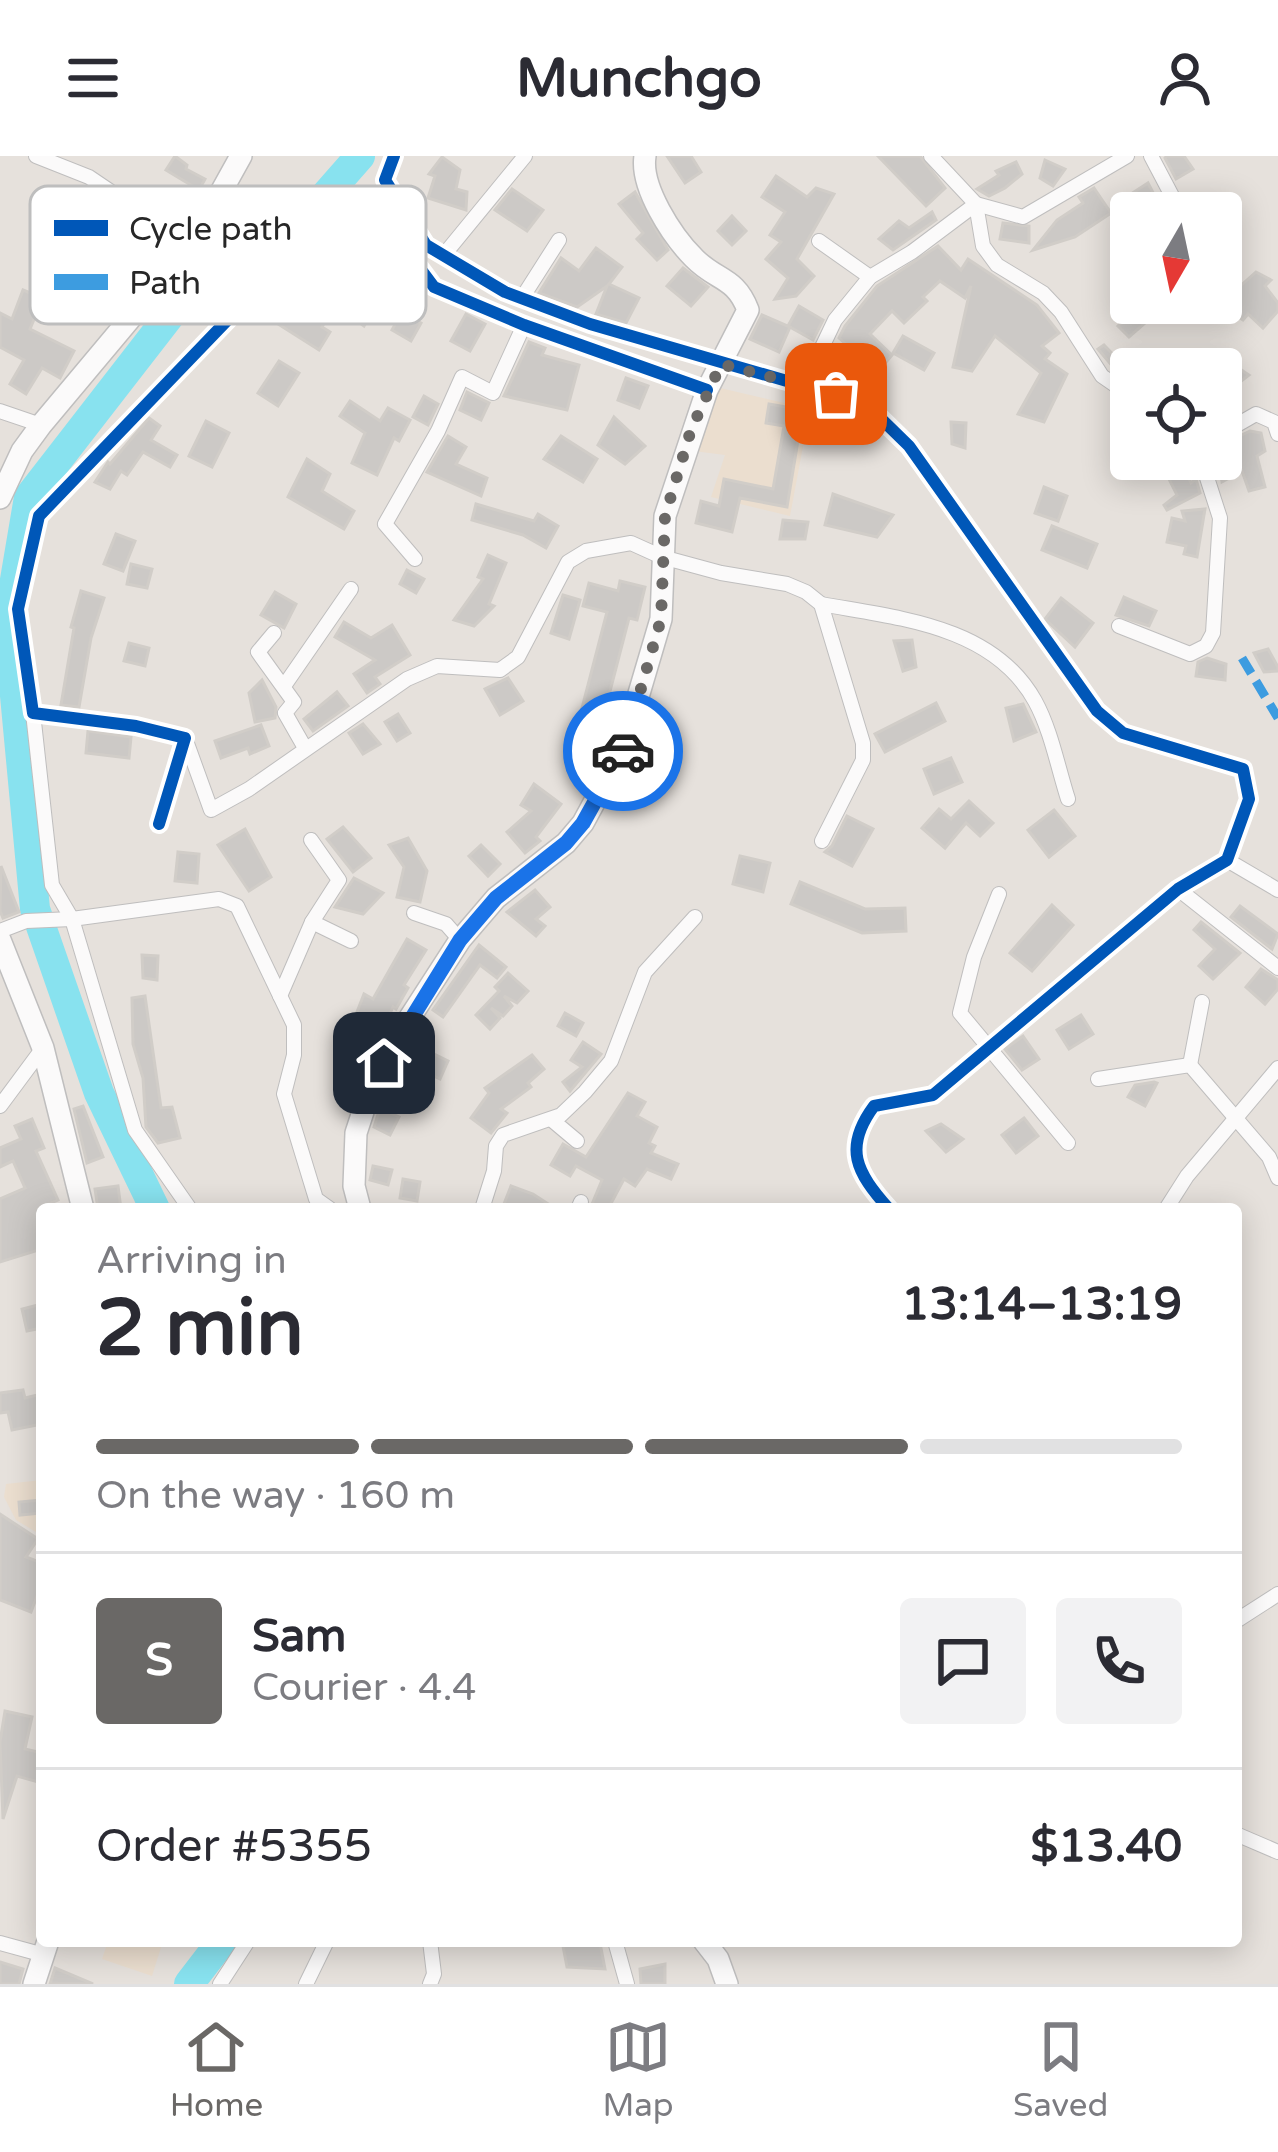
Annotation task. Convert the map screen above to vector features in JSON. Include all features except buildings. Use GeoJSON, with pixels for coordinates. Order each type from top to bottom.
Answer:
{"type":"FeatureCollection","features":[{"type":"Feature","properties":{"kind":"street"},"geometry":{"type":"LineString","coordinates":[[37,156],[101,186]]}},
{"type":"Feature","properties":{"kind":"street"},"geometry":{"type":"LineString","coordinates":[[224,186],[241,156]]}},
{"type":"Feature","properties":{"kind":"street"},"geometry":{"type":"LineString","coordinates":[[389,186],[385,180],[394,156]]}},
{"type":"Feature","properties":{"kind":"street"},"geometry":{"type":"LineString","coordinates":[[443,256],[525,156]]}},
{"type":"Feature","properties":{"kind":"street"},"geometry":{"type":"LineString","coordinates":[[358,1203],[354,1186],[356,1132],[371,1087],[396,1039],[460,940],[496,898],[566,843],[603,790],[622,751],[661,619],[665,516],[707,390],[748,310],[740,288],[695,260],[658,206],[646,188],[645,156]]}},
{"type":"Feature","properties":{"kind":"street"},"geometry":{"type":"LineString","coordinates":[[931,156],[976,204],[1023,217],[1126,156]]}},
{"type":"Feature","properties":{"kind":"street"},"geometry":{"type":"LineString","coordinates":[[1151,156],[1170,192]]}},
{"type":"Feature","properties":{"kind":"street"},"geometry":{"type":"LineString","coordinates":[[805,383],[835,320],[871,277],[976,204]]}},
{"type":"Feature","properties":{"kind":"street"},"geometry":{"type":"LineString","coordinates":[[976,204],[983,246],[997,265],[1061,311],[1110,382]]}},
{"type":"Feature","properties":{"kind":"street"},"geometry":{"type":"LineString","coordinates":[[522,298],[559,240]]}},
{"type":"Feature","properties":{"kind":"street"},"geometry":{"type":"LineString","coordinates":[[819,242],[871,277]]}},
{"type":"Feature","properties":{"kind":"street"},"geometry":{"type":"LineString","coordinates":[[426,245],[505,292],[590,324],[866,404],[909,446],[1097,711],[1123,734],[1243,769],[1249,799],[1227,860],[1178,889],[933,1095],[874,1106],[859,1127],[854,1154],[883,1203]]}},
{"type":"Feature","properties":{"kind":"street"},"geometry":{"type":"LineString","coordinates":[[426,276],[434,287],[524,325],[707,390]]}},
{"type":"Feature","properties":{"kind":"street"},"geometry":{"type":"LineString","coordinates":[[497,310],[505,292]]}},
{"type":"Feature","properties":{"kind":"street"},"geometry":{"type":"LineString","coordinates":[[0,498],[40,425],[125,324]]}},
{"type":"Feature","properties":{"kind":"street"},"geometry":{"type":"LineString","coordinates":[[186,1203],[135,1130],[72,920],[52,885],[19,609],[39,516],[224,324]]}},
{"type":"Feature","properties":{"kind":"street"},"geometry":{"type":"LineString","coordinates":[[415,559],[385,524],[438,431],[462,377],[494,393],[524,325]]}},
{"type":"Feature","properties":{"kind":"street"},"geometry":{"type":"LineString","coordinates":[[0,411],[40,425]]}},
{"type":"Feature","properties":{"kind":"street"},"geometry":{"type":"LineString","coordinates":[[1242,422],[1256,414],[1274,422],[1278,434]]}},
{"type":"Feature","properties":{"kind":"street"},"geometry":{"type":"LineString","coordinates":[[1119,626],[1190,654],[1206,646],[1213,633],[1220,518],[1208,480]]}},
{"type":"Feature","properties":{"kind":"street"},"geometry":{"type":"LineString","coordinates":[[185,738],[211,810],[250,789],[407,679],[437,666],[500,670],[518,657],[568,562],[586,550],[631,543],[721,573],[787,584],[821,604],[917,621],[966,638],[1011,671],[1035,701],[1068,800]]}},
{"type":"Feature","properties":{"kind":"street"},"geometry":{"type":"LineString","coordinates":[[284,686],[351,590]]}},
{"type":"Feature","properties":{"kind":"street"},"geometry":{"type":"LineString","coordinates":[[821,604],[863,743],[863,760],[822,841]]}},
{"type":"Feature","properties":{"kind":"street"},"geometry":{"type":"LineString","coordinates":[[274,633],[257,652],[293,703],[285,713],[305,748]]}},
{"type":"Feature","properties":{"kind":"street"},"geometry":{"type":"LineString","coordinates":[[33,713],[136,726],[185,738]]}},
{"type":"Feature","properties":{"kind":"street"},"geometry":{"type":"LineString","coordinates":[[159,824],[185,738]]}},
{"type":"Feature","properties":{"kind":"street"},"geometry":{"type":"LineString","coordinates":[[280,996],[312,922],[339,880],[311,840]]}},
{"type":"Feature","properties":{"kind":"street"},"geometry":{"type":"LineString","coordinates":[[1227,860],[1278,890]]}},
{"type":"Feature","properties":{"kind":"street"},"geometry":{"type":"LineString","coordinates":[[1178,889],[1278,968]]}},
{"type":"Feature","properties":{"kind":"street"},"geometry":{"type":"LineString","coordinates":[[999,894],[974,957],[960,1013],[1068,1143]]}},
{"type":"Feature","properties":{"kind":"street"},"geometry":{"type":"LineString","coordinates":[[82,1203],[44,1048],[0,935],[26,921],[229,901],[242,915],[294,1025],[294,1054],[284,1094],[316,1198],[322,1203]]}},
{"type":"Feature","properties":{"kind":"street"},"geometry":{"type":"LineString","coordinates":[[415,913],[446,924],[460,940]]}},
{"type":"Feature","properties":{"kind":"street"},"geometry":{"type":"LineString","coordinates":[[484,1203],[496,1146],[503,1135],[552,1120],[585,1092],[611,1061],[645,972],[695,917]]}},
{"type":"Feature","properties":{"kind":"street"},"geometry":{"type":"LineString","coordinates":[[312,922],[351,941]]}},
{"type":"Feature","properties":{"kind":"street"},"geometry":{"type":"LineString","coordinates":[[1190,1065],[1202,1002]]}},
{"type":"Feature","properties":{"kind":"street"},"geometry":{"type":"LineString","coordinates":[[0,1106],[44,1048]]}},
{"type":"Feature","properties":{"kind":"street"},"geometry":{"type":"LineString","coordinates":[[1098,1078],[1190,1065]]}},
{"type":"Feature","properties":{"kind":"street"},"geometry":{"type":"LineString","coordinates":[[1190,1065],[1269,1157],[1278,1178]]}},
{"type":"Feature","properties":{"kind":"street"},"geometry":{"type":"LineString","coordinates":[[1170,1203],[1234,1118],[1278,1069]]}},
{"type":"Feature","properties":{"kind":"street"},"geometry":{"type":"LineString","coordinates":[[552,1120],[577,1141]]}},
{"type":"Feature","properties":{"kind":"street"},"geometry":{"type":"LineString","coordinates":[[1242,1617],[1278,1594]]}},
{"type":"Feature","properties":{"kind":"street"},"geometry":{"type":"LineString","coordinates":[[1242,1837],[1278,1852]]}},
{"type":"Feature","properties":{"kind":"street"},"geometry":{"type":"LineString","coordinates":[[0,1943],[36,1947]]}},
{"type":"Feature","properties":{"kind":"street"},"geometry":{"type":"LineString","coordinates":[[220,1984],[244,1947]]}},
{"type":"Feature","properties":{"kind":"street"},"geometry":{"type":"LineString","coordinates":[[307,1984],[324,1947]]}},
{"type":"Feature","properties":{"kind":"street"},"geometry":{"type":"LineString","coordinates":[[430,1984],[434,1974],[431,1947]]}},
{"type":"Feature","properties":{"kind":"street"},"geometry":{"type":"LineString","coordinates":[[617,1947],[628,1984]]}},
{"type":"Feature","properties":{"kind":"street"},"geometry":{"type":"LineString","coordinates":[[709,1947],[728,1984]]}},
{"type":"Feature","properties":{"kind":"street"},"geometry":{"type":"LineString","coordinates":[[34,1984],[46,1948]]}},
{"type":"Feature","properties":{"kind":"shaded area"},"geometry":{"type":"Polygon","coordinates":[[[716,387],[810,409],[790,516],[711,497],[725,455],[694,451],[716,387]]]}},
{"type":"Feature","properties":{"kind":"shaded area"},"geometry":{"type":"Polygon","coordinates":[[[36,1481],[36,1532],[16,1520],[4,1497],[6,1484],[36,1481]]]}},
{"type":"Feature","properties":{"kind":"shaded area"},"geometry":{"type":"Polygon","coordinates":[[[106,1947],[161,1947],[152,1976],[102,1959],[106,1947]]]}},
{"type":"Feature","properties":{"kind":"waterway"},"geometry":{"type":"LineString","coordinates":[[334,186],[360,156]]}},
{"type":"Feature","properties":{"kind":"waterway"},"geometry":{"type":"LineString","coordinates":[[152,1203],[99,1093],[35,909],[8,621],[29,497],[163,324]]}},
{"type":"Feature","properties":{"kind":"waterway"},"geometry":{"type":"LineString","coordinates":[[189,1984],[217,1947]]}},
{"type":"Feature","properties":{"kind":"marked path"},"geometry":{"type":"LineString","coordinates":[[1242,658],[1278,718]]}},
{"type":"Feature","properties":{"kind":"cycle path"},"geometry":{"type":"LineString","coordinates":[[389,186],[385,180],[394,156]]}},
{"type":"Feature","properties":{"kind":"cycle path"},"geometry":{"type":"LineString","coordinates":[[426,245],[505,292],[590,324],[866,404],[909,446],[1097,711],[1123,733],[1243,769],[1249,799],[1227,860],[1178,889],[933,1095],[874,1106],[856,1147],[868,1183],[884,1203]]}},
{"type":"Feature","properties":{"kind":"cycle path"},"geometry":{"type":"LineString","coordinates":[[426,276],[434,287],[524,325],[707,390]]}},
{"type":"Feature","properties":{"kind":"cycle path"},"geometry":{"type":"LineString","coordinates":[[159,824],[185,738],[136,726],[33,713],[18,609],[39,516],[224,324]]}},
{"type":"Feature","properties":{"kind":"way so far"},"geometry":{"type":"LineString","coordinates":[[623,751],[661,619],[665,516],[691,430],[721,364],[836,394]]}},
{"type":"Feature","properties":{"kind":"route"},"geometry":{"type":"LineString","coordinates":[[384,1063],[460,940],[496,898],[566,843],[583,823],[623,751]]}}]}
